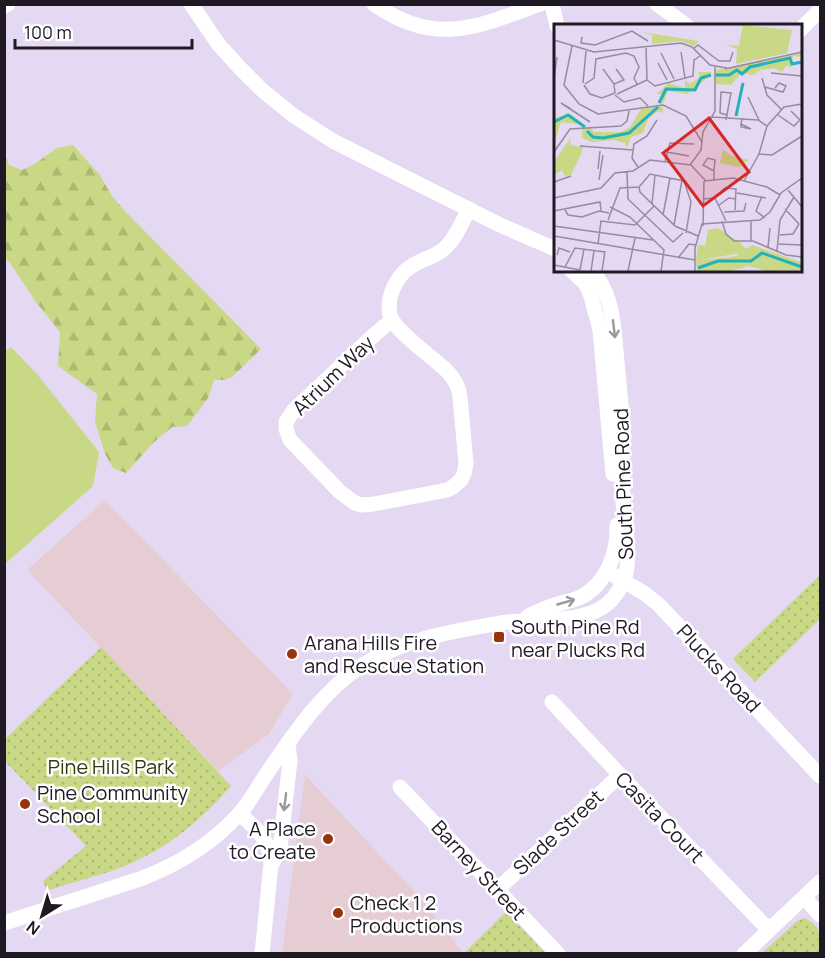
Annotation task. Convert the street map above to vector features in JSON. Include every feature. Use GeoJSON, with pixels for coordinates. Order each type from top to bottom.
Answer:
{"type":"FeatureCollection","features":[{"type":"Feature","properties":{"kind":"street"},"geometry":{"type":"LineString","coordinates":[[191,4],[219,45],[241,69],[294,116],[333,141],[500,225],[554,249]]}},
{"type":"Feature","properties":{"kind":"street"},"geometry":{"type":"LineString","coordinates":[[374,4],[392,16],[412,24],[453,30],[478,26],[540,4]]}},
{"type":"Feature","properties":{"kind":"street"},"geometry":{"type":"LineString","coordinates":[[552,4],[557,24]]}},
{"type":"Feature","properties":{"kind":"street"},"geometry":{"type":"LineString","coordinates":[[657,4],[684,24]]}},
{"type":"Feature","properties":{"kind":"street"},"geometry":{"type":"LineString","coordinates":[[801,29],[820,10]]}},
{"type":"Feature","properties":{"kind":"street","name":"Atrium Way"},"geometry":{"type":"LineString","coordinates":[[392,320],[294,410],[286,422],[292,443],[340,492],[358,504],[374,504],[447,490],[458,483],[464,474],[466,468],[460,397],[456,383],[450,374],[400,330],[392,320],[389,310],[397,280],[410,267],[438,254],[447,246],[455,237],[469,209]]}},
{"type":"Feature","properties":{"kind":"street"},"geometry":{"type":"LineString","coordinates":[[500,225],[554,259]]}},
{"type":"Feature","properties":{"kind":"street","name":"South Pine Road"},"geometry":{"type":"LineString","coordinates":[[517,620],[555,605],[570,602],[596,585],[607,572],[617,542],[607,390],[593,275]]}},
{"type":"Feature","properties":{"kind":"street","name":"South Pine Road"},"geometry":{"type":"LineString","coordinates":[[4,923],[159,872],[189,856],[217,836],[240,814],[288,743],[315,708],[334,688],[361,666],[432,636],[517,620],[578,616],[590,613],[611,601],[624,581],[628,557],[623,503],[623,433],[610,307],[602,286],[593,275]]}},
{"type":"Feature","properties":{"kind":"street","name":"Plucks Road"},"geometry":{"type":"LineString","coordinates":[[607,572],[644,593],[659,605],[820,776]]}},
{"type":"Feature","properties":{"kind":"street","name":"Casita Court"},"geometry":{"type":"LineString","coordinates":[[552,702],[769,930]]}},
{"type":"Feature","properties":{"kind":"street"},"geometry":{"type":"LineString","coordinates":[[272,864],[280,848],[290,761],[288,743]]}},
{"type":"Feature","properties":{"kind":"street","name":"Slade Street"},"geometry":{"type":"LineString","coordinates":[[497,890],[620,774]]}},
{"type":"Feature","properties":{"kind":"street","name":"Barney Street"},"geometry":{"type":"LineString","coordinates":[[400,787],[558,954]]}},
{"type":"Feature","properties":{"kind":"street"},"geometry":{"type":"LineString","coordinates":[[240,814],[256,829],[271,853],[272,864],[262,954]]}},
{"type":"Feature","properties":{"kind":"street"},"geometry":{"type":"LineString","coordinates":[[744,954],[820,882]]}},
{"type":"Feature","properties":{"kind":"street"},"geometry":{"type":"LineString","coordinates":[[804,897],[820,915]]}},
{"type":"Feature","properties":{"kind":"shaded area"},"geometry":{"type":"Polygon","coordinates":[[[105,500],[293,694],[269,734],[218,771],[27,570],[105,500]]]}},
{"type":"Feature","properties":{"kind":"shaded area"},"geometry":{"type":"Polygon","coordinates":[[[305,775],[421,899],[463,953],[282,953],[305,775]]]}},
{"type":"Feature","properties":{"kind":"green space"},"geometry":{"type":"Polygon","coordinates":[[[73,145],[99,174],[122,208],[261,349],[233,376],[225,380],[214,380],[208,398],[187,426],[172,427],[153,443],[126,473],[113,468],[105,454],[95,422],[97,394],[58,366],[60,332],[5,257],[5,155],[9,165],[22,170],[57,148],[73,145]]]}},
{"type":"Feature","properties":{"kind":"green space"},"geometry":{"type":"Polygon","coordinates":[[[11,347],[37,374],[99,452],[93,486],[5,564],[4,352],[11,347]]]}},
{"type":"Feature","properties":{"kind":"green space"},"geometry":{"type":"Polygon","coordinates":[[[820,575],[820,619],[755,682],[733,659],[820,575]]]}},
{"type":"Feature","properties":{"kind":"green space","name":"Pine Hills Park"},"geometry":{"type":"Polygon","coordinates":[[[101,647],[231,786],[190,826],[155,851],[119,868],[47,891],[43,881],[86,846],[5,761],[5,739],[101,647]]]}},
{"type":"Feature","properties":{"kind":"green space"},"geometry":{"type":"Polygon","coordinates":[[[506,912],[545,953],[463,954],[506,912]]]}},
{"type":"Feature","properties":{"kind":"green space"},"geometry":{"type":"Polygon","coordinates":[[[805,918],[815,925],[819,932],[820,953],[762,953],[797,921],[805,918]]]}},
{"type":"Feature","properties":{"kind":"place","name":"South Pine Rd near Plucks Rd"},"geometry":{"type":"Point","coordinates":[499,637]}},
{"type":"Feature","properties":{"kind":"place","name":"Arana Hills Fire and Rescue Station"},"geometry":{"type":"Point","coordinates":[292,654]}},
{"type":"Feature","properties":{"kind":"place","name":"Pine Community School"},"geometry":{"type":"Point","coordinates":[25,804]}},
{"type":"Feature","properties":{"kind":"place","name":"A Place to Create"},"geometry":{"type":"Point","coordinates":[328,839]}},
{"type":"Feature","properties":{"kind":"place","name":"Check 1 2 Productions"},"geometry":{"type":"Point","coordinates":[338,913]}}]}
